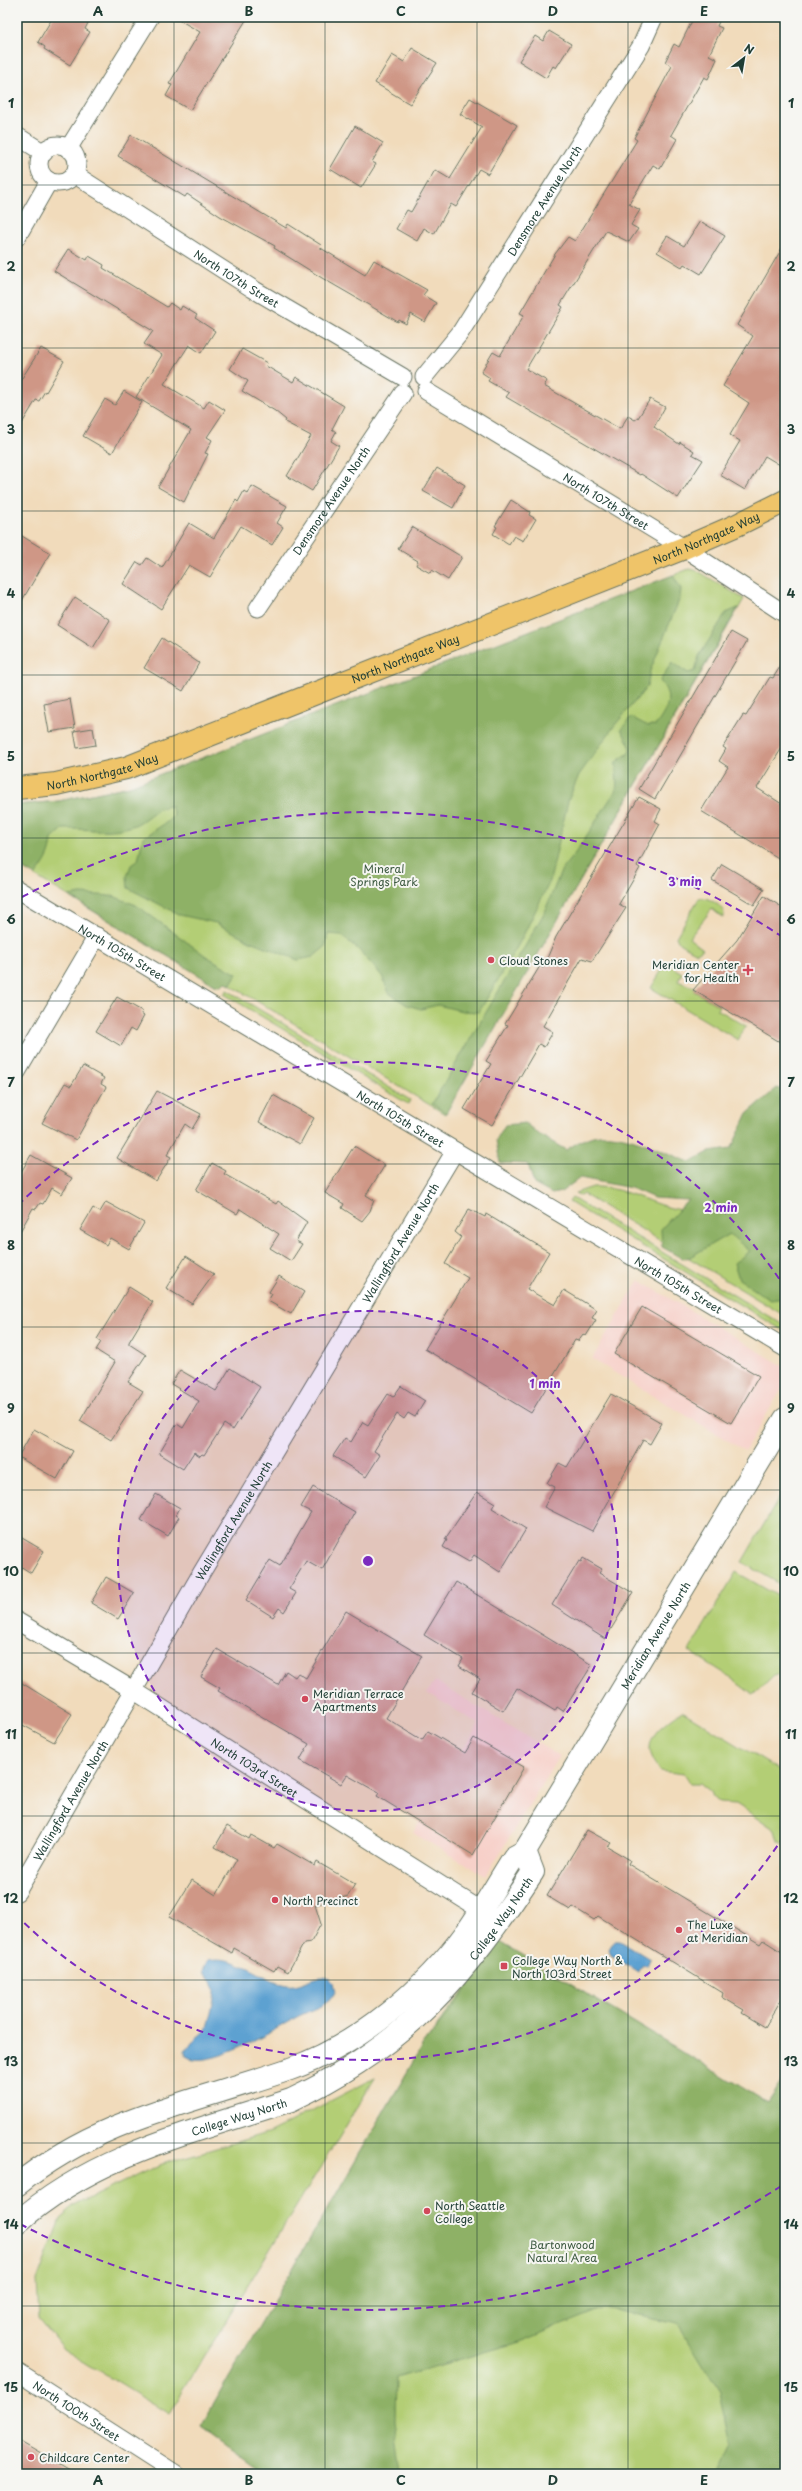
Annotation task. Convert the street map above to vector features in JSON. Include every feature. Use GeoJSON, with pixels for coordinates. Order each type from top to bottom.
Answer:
{"type":"FeatureCollection","features":[{"type":"Feature","properties":{"kind":"main road","name":"North Northgate Way"},"geometry":{"type":"LineString","coordinates":[[17,788],[56,784],[126,768],[684,548],[737,525],[785,501]]}},
{"type":"Feature","properties":{"kind":"street"},"geometry":{"type":"LineString","coordinates":[[68,149],[150,17]]}},
{"type":"Feature","properties":{"kind":"street","name":"Densmore Avenue North"},"geometry":{"type":"LineString","coordinates":[[425,384],[460,333],[641,46],[654,17]]}},
{"type":"Feature","properties":{"kind":"street"},"geometry":{"type":"LineString","coordinates":[[17,136],[44,153]]}},
{"type":"Feature","properties":{"kind":"street"},"geometry":{"type":"LineString","coordinates":[[54,146],[68,149],[77,160],[74,174],[62,182],[49,181],[41,171],[40,165],[44,153],[54,146]]}},
{"type":"Feature","properties":{"kind":"street","name":"North 107th Street"},"geometry":{"type":"LineString","coordinates":[[74,174],[403,385]]}},
{"type":"Feature","properties":{"kind":"street"},"geometry":{"type":"LineString","coordinates":[[17,237],[49,181]]}},
{"type":"Feature","properties":{"kind":"street"},"geometry":{"type":"LineString","coordinates":[[412,371],[420,373],[425,384],[415,398],[403,385],[412,371]]}},
{"type":"Feature","properties":{"kind":"street","name":"North 107th Street"},"geometry":{"type":"LineString","coordinates":[[425,384],[684,548],[785,614]]}},
{"type":"Feature","properties":{"kind":"street","name":"Densmore Avenue North"},"geometry":{"type":"LineString","coordinates":[[258,608],[403,385]]}},
{"type":"Feature","properties":{"kind":"street","name":"North 105th Street"},"geometry":{"type":"LineString","coordinates":[[17,889],[98,936],[785,1348]]}},
{"type":"Feature","properties":{"kind":"street"},"geometry":{"type":"LineString","coordinates":[[17,1072],[98,936]]}},
{"type":"Feature","properties":{"kind":"street","name":"Wallingford Avenue North"},"geometry":{"type":"LineString","coordinates":[[17,1892],[133,1690],[455,1151]]}},
{"type":"Feature","properties":{"kind":"street","name":"Meridian Avenue North"},"geometry":{"type":"LineString","coordinates":[[525,1852],[785,1419]]}},
{"type":"Feature","properties":{"kind":"street","name":"North 103rd Street"},"geometry":{"type":"LineString","coordinates":[[17,1621],[133,1690],[485,1913]]}},
{"type":"Feature","properties":{"kind":"street","name":"College Way North"},"geometry":{"type":"LineString","coordinates":[[17,2185],[56,2156],[113,2126],[191,2099],[290,2069],[341,2045],[402,2002],[427,1978],[468,1930],[485,1913],[514,1858],[525,1852],[533,1872],[484,1943],[433,2003],[369,2057],[324,2084],[291,2100],[126,2156],[51,2196],[17,2223]]}},
{"type":"Feature","properties":{"kind":"street","name":"North 100th Street"},"geometry":{"type":"LineString","coordinates":[[17,2372],[176,2474]]}},
{"type":"Feature","properties":{"kind":"shaded area"},"geometry":{"type":"Polygon","coordinates":[[[639,1280],[785,1367],[785,1383],[745,1451],[592,1359],[639,1280]]]}},
{"type":"Feature","properties":{"kind":"shaded area"},"geometry":{"type":"Polygon","coordinates":[[[435,1681],[559,1756],[486,1876],[413,1833],[479,1724],[427,1693],[435,1681]]]}},
{"type":"Feature","properties":{"kind":"green space","name":"Mineral Springs Park"},"geometry":{"type":"Polygon","coordinates":[[[689,569],[698,571],[744,599],[445,1114],[225,982],[221,986],[215,985],[17,865],[17,805],[59,801],[130,786],[689,569]]]}},
{"type":"Feature","properties":{"kind":"green space","name":"Mineral Springs Park"},"geometry":{"type":"Polygon","coordinates":[[[673,575],[681,589],[680,598],[650,671],[647,687],[615,725],[579,775],[568,801],[550,881],[521,940],[479,1012],[462,1011],[438,1005],[421,1009],[407,1005],[389,993],[382,976],[358,949],[341,935],[328,934],[325,947],[313,957],[298,960],[250,941],[216,923],[180,915],[128,888],[127,876],[131,865],[138,860],[143,838],[174,816],[171,806],[155,811],[137,824],[116,830],[63,829],[52,839],[47,859],[35,876],[17,865],[17,805],[59,801],[130,786],[673,575]]]}},
{"type":"Feature","properties":{"kind":"green space"},"geometry":{"type":"Polygon","coordinates":[[[738,608],[446,1113],[432,1104],[544,913],[562,869],[576,852],[616,790],[616,762],[629,753],[630,746],[621,729],[631,717],[648,726],[656,725],[666,709],[668,698],[667,693],[660,681],[672,662],[688,673],[695,671],[699,656],[726,613],[738,608]]]}},
{"type":"Feature","properties":{"kind":"green space"},"geometry":{"type":"Polygon","coordinates":[[[81,894],[113,896],[136,905],[206,956],[237,974],[230,985],[225,982],[221,986],[215,985],[69,896],[81,894]]]}},
{"type":"Feature","properties":{"kind":"green space"},"geometry":{"type":"Polygon","coordinates":[[[699,898],[706,898],[714,902],[723,910],[724,913],[723,918],[712,909],[689,938],[703,949],[697,953],[679,943],[676,937],[699,898]]]}},
{"type":"Feature","properties":{"kind":"green space"},"geometry":{"type":"Polygon","coordinates":[[[666,963],[682,973],[678,981],[695,988],[694,991],[719,1006],[717,1009],[746,1026],[738,1040],[651,988],[666,963]]]}},
{"type":"Feature","properties":{"kind":"green space"},"geometry":{"type":"Polygon","coordinates":[[[227,990],[410,1100],[408,1104],[224,994],[227,990]]]}},
{"type":"Feature","properties":{"kind":"green space"},"geometry":{"type":"Polygon","coordinates":[[[777,1088],[785,1091],[785,1298],[770,1300],[739,1279],[734,1263],[750,1251],[729,1234],[690,1257],[683,1259],[662,1247],[661,1229],[688,1200],[654,1198],[631,1188],[580,1178],[561,1192],[552,1194],[534,1184],[528,1164],[500,1163],[496,1140],[505,1125],[525,1123],[540,1135],[566,1150],[593,1136],[617,1136],[642,1143],[690,1162],[709,1152],[731,1149],[748,1113],[777,1088]]]}},
{"type":"Feature","properties":{"kind":"green space"},"geometry":{"type":"Polygon","coordinates":[[[593,1187],[616,1190],[660,1205],[682,1210],[785,1204],[785,1316],[583,1194],[579,1195],[575,1193],[593,1187]]]}},
{"type":"Feature","properties":{"kind":"green space"},"geometry":{"type":"Polygon","coordinates":[[[572,1198],[785,1326],[782,1330],[569,1202],[572,1198]]]}},
{"type":"Feature","properties":{"kind":"green space"},"geometry":{"type":"Polygon","coordinates":[[[785,1488],[785,1587],[742,1562],[785,1488]]]}},
{"type":"Feature","properties":{"kind":"green space"},"geometry":{"type":"Polygon","coordinates":[[[736,1572],[785,1600],[785,1672],[774,1675],[753,1695],[724,1673],[689,1651],[736,1572]]]}},
{"type":"Feature","properties":{"kind":"green space"},"geometry":{"type":"Polygon","coordinates":[[[682,1711],[785,1774],[785,1845],[778,1841],[775,1830],[736,1804],[720,1803],[713,1797],[711,1792],[700,1783],[690,1783],[684,1774],[660,1771],[651,1754],[651,1741],[659,1729],[682,1711]]]}},
{"type":"Feature","properties":{"kind":"green space","name":"Bartonwood Natural Area"},"geometry":{"type":"Polygon","coordinates":[[[500,1942],[768,2103],[785,2077],[785,2474],[268,2474],[201,2426],[423,2045],[500,1942]]]}},
{"type":"Feature","properties":{"kind":"green space","name":"Bartonwood Natural Area"},"geometry":{"type":"Polygon","coordinates":[[[500,1942],[768,2103],[785,2077],[785,2470],[782,2474],[717,2474],[731,2445],[720,2393],[677,2323],[604,2308],[519,2342],[396,2378],[395,2421],[402,2471],[400,2474],[268,2474],[201,2426],[423,2045],[452,2009],[500,1942]]]}},
{"type":"Feature","properties":{"kind":"green space"},"geometry":{"type":"Polygon","coordinates":[[[375,2078],[169,2414],[63,2349],[39,2318],[37,2281],[60,2219],[79,2203],[159,2165],[270,2132],[375,2078]]]}},
{"type":"Feature","properties":{"kind":"water"},"geometry":{"type":"Polygon","coordinates":[[[614,1941],[620,1941],[650,1959],[647,1966],[644,1965],[638,1972],[611,1955],[609,1949],[614,1941]]]}},
{"type":"Feature","properties":{"kind":"water"},"geometry":{"type":"Polygon","coordinates":[[[219,1959],[239,1964],[277,1982],[287,1985],[299,1984],[317,1978],[328,1978],[333,1982],[335,1992],[323,2005],[295,2018],[258,2039],[225,2054],[209,2058],[196,2059],[186,2056],[185,2052],[206,2030],[210,2016],[215,1989],[203,1971],[208,1960],[219,1959]]]}},
{"type":"Feature","properties":{"kind":"building"},"geometry":{"type":"Polygon","coordinates":[[[53,17],[91,17],[85,29],[90,32],[70,65],[44,49],[45,47],[38,42],[53,17]]]}},
{"type":"Feature","properties":{"kind":"building"},"geometry":{"type":"Polygon","coordinates":[[[174,17],[248,17],[190,110],[166,96],[172,85],[169,84],[200,32],[174,17]]]}},
{"type":"Feature","properties":{"kind":"building"},"geometry":{"type":"Polygon","coordinates":[[[694,17],[721,17],[717,26],[722,28],[709,55],[717,59],[708,79],[704,77],[671,135],[677,139],[660,169],[653,165],[629,204],[640,210],[631,225],[638,229],[629,242],[606,231],[560,305],[563,307],[526,369],[547,381],[544,386],[620,429],[628,416],[635,420],[638,418],[650,399],[665,407],[654,427],[679,444],[680,442],[694,451],[692,454],[703,460],[678,498],[641,474],[640,475],[506,397],[509,393],[488,381],[490,378],[481,372],[493,352],[500,356],[524,315],[520,313],[555,254],[568,237],[575,241],[637,140],[634,138],[672,66],[665,62],[674,44],[679,47],[694,17]]]}},
{"type":"Feature","properties":{"kind":"building"},"geometry":{"type":"Polygon","coordinates":[[[549,31],[571,44],[556,68],[553,66],[546,78],[519,61],[535,36],[543,41],[549,31]]]}},
{"type":"Feature","properties":{"kind":"building"},"geometry":{"type":"Polygon","coordinates":[[[412,48],[437,63],[410,104],[375,83],[392,55],[404,62],[412,48]]]}},
{"type":"Feature","properties":{"kind":"building"},"geometry":{"type":"Polygon","coordinates":[[[470,98],[517,125],[488,174],[479,169],[456,207],[451,204],[434,234],[424,228],[417,241],[396,229],[407,210],[411,212],[435,170],[450,179],[482,127],[460,114],[470,98]]]}},
{"type":"Feature","properties":{"kind":"building"},"geometry":{"type":"Polygon","coordinates":[[[355,126],[383,143],[372,162],[376,164],[361,188],[330,169],[355,126]]]}},
{"type":"Feature","properties":{"kind":"building"},"geometry":{"type":"Polygon","coordinates":[[[131,135],[286,228],[288,224],[321,245],[319,247],[365,275],[374,260],[427,290],[423,295],[436,303],[425,322],[411,314],[406,324],[399,320],[398,322],[322,278],[274,248],[275,246],[220,216],[187,194],[185,197],[118,156],[131,135]]]}},
{"type":"Feature","properties":{"kind":"building"},"geometry":{"type":"Polygon","coordinates":[[[700,221],[725,236],[701,274],[684,264],[682,267],[657,252],[667,236],[684,246],[700,221]]]}},
{"type":"Feature","properties":{"kind":"building"},"geometry":{"type":"Polygon","coordinates":[[[785,243],[785,468],[765,456],[745,490],[720,475],[740,441],[730,435],[749,403],[723,386],[753,336],[737,325],[785,243]]]}},
{"type":"Feature","properties":{"kind":"building"},"geometry":{"type":"Polygon","coordinates":[[[68,249],[87,260],[89,256],[104,265],[103,268],[167,307],[170,303],[180,310],[182,306],[197,315],[195,318],[215,331],[201,353],[189,345],[164,384],[204,408],[209,400],[225,410],[207,437],[212,440],[205,453],[208,454],[184,502],[158,487],[191,430],[136,397],[162,355],[144,344],[153,331],[54,271],[68,249]]]}},
{"type":"Feature","properties":{"kind":"building"},"geometry":{"type":"Polygon","coordinates":[[[41,348],[64,361],[46,392],[45,391],[39,401],[36,400],[17,432],[17,386],[41,348]]]}},
{"type":"Feature","properties":{"kind":"building"},"geometry":{"type":"Polygon","coordinates":[[[242,349],[267,363],[266,366],[293,382],[296,377],[344,406],[332,429],[336,432],[331,441],[339,446],[312,491],[287,476],[311,436],[285,422],[286,420],[275,411],[242,391],[248,381],[230,369],[242,349]]]}},
{"type":"Feature","properties":{"kind":"building"},"geometry":{"type":"Polygon","coordinates":[[[124,391],[142,402],[112,453],[83,436],[105,399],[115,405],[124,391]]]}},
{"type":"Feature","properties":{"kind":"building"},"geometry":{"type":"Polygon","coordinates":[[[437,468],[465,485],[453,508],[423,491],[437,468]]]}},
{"type":"Feature","properties":{"kind":"building"},"geometry":{"type":"Polygon","coordinates":[[[252,486],[287,506],[277,523],[283,527],[272,545],[241,526],[210,577],[189,565],[161,609],[123,584],[137,562],[142,565],[147,558],[162,568],[189,523],[214,538],[236,500],[238,502],[244,491],[248,494],[252,486]]]}},
{"type":"Feature","properties":{"kind":"building"},"geometry":{"type":"Polygon","coordinates":[[[511,500],[530,512],[529,515],[536,519],[523,541],[514,536],[509,544],[493,534],[497,527],[495,526],[511,500]]]}},
{"type":"Feature","properties":{"kind":"building"},"geometry":{"type":"Polygon","coordinates":[[[412,527],[462,557],[448,580],[432,570],[430,573],[416,565],[418,561],[398,549],[412,527]]]}},
{"type":"Feature","properties":{"kind":"building"},"geometry":{"type":"Polygon","coordinates":[[[17,533],[50,553],[17,609],[17,533]]]}},
{"type":"Feature","properties":{"kind":"building"},"geometry":{"type":"Polygon","coordinates":[[[75,597],[110,620],[93,648],[57,625],[75,597]]]}},
{"type":"Feature","properties":{"kind":"building"},"geometry":{"type":"Polygon","coordinates":[[[731,632],[747,641],[655,799],[639,789],[731,632]]]}},
{"type":"Feature","properties":{"kind":"building"},"geometry":{"type":"Polygon","coordinates":[[[162,638],[199,663],[183,691],[144,668],[162,638]]]}},
{"type":"Feature","properties":{"kind":"building"},"geometry":{"type":"Polygon","coordinates":[[[785,659],[785,743],[757,788],[785,806],[785,862],[701,811],[728,767],[719,761],[726,749],[723,747],[743,715],[746,716],[770,677],[773,678],[785,659]]]}},
{"type":"Feature","properties":{"kind":"building"},"geometry":{"type":"Polygon","coordinates":[[[70,699],[75,728],[49,732],[44,704],[70,699]]]}},
{"type":"Feature","properties":{"kind":"building"},"geometry":{"type":"Polygon","coordinates":[[[93,728],[96,745],[77,748],[74,731],[93,728]]]}},
{"type":"Feature","properties":{"kind":"building"},"geometry":{"type":"Polygon","coordinates":[[[639,797],[661,809],[655,821],[660,824],[637,866],[640,868],[619,904],[626,908],[592,961],[582,958],[543,1026],[553,1032],[544,1047],[539,1044],[492,1125],[464,1109],[491,1064],[486,1061],[508,1025],[505,1024],[540,966],[543,968],[556,937],[639,797]]]}},
{"type":"Feature","properties":{"kind":"building"},"geometry":{"type":"Polygon","coordinates":[[[722,864],[764,889],[754,905],[712,880],[722,864]]]}},
{"type":"Feature","properties":{"kind":"building","name":"Meridian Center for Health"},"geometry":{"type":"Polygon","coordinates":[[[764,896],[785,909],[785,1045],[693,990],[737,940],[764,896]]]}},
{"type":"Feature","properties":{"kind":"building"},"geometry":{"type":"Polygon","coordinates":[[[117,997],[142,1011],[141,1014],[144,1016],[136,1031],[131,1028],[121,1046],[96,1031],[117,997]]]}},
{"type":"Feature","properties":{"kind":"building"},"geometry":{"type":"Polygon","coordinates":[[[83,1066],[104,1078],[101,1084],[106,1087],[76,1140],[42,1123],[65,1083],[71,1086],[83,1066]]]}},
{"type":"Feature","properties":{"kind":"building"},"geometry":{"type":"Polygon","coordinates":[[[157,1091],[201,1114],[192,1129],[185,1124],[167,1155],[171,1157],[156,1181],[117,1158],[157,1091]]]}},
{"type":"Feature","properties":{"kind":"building"},"geometry":{"type":"Polygon","coordinates":[[[273,1095],[314,1118],[300,1144],[259,1122],[273,1095]]]}},
{"type":"Feature","properties":{"kind":"building"},"geometry":{"type":"Polygon","coordinates":[[[354,1146],[385,1165],[366,1195],[374,1200],[370,1211],[362,1221],[342,1208],[344,1204],[325,1193],[354,1146]]]}},
{"type":"Feature","properties":{"kind":"building"},"geometry":{"type":"Polygon","coordinates":[[[31,1155],[72,1178],[62,1194],[52,1188],[43,1204],[40,1203],[36,1209],[33,1208],[17,1237],[17,1179],[31,1155]]]}},
{"type":"Feature","properties":{"kind":"building"},"geometry":{"type":"Polygon","coordinates":[[[212,1163],[226,1171],[224,1174],[276,1204],[278,1201],[307,1222],[296,1241],[302,1244],[291,1261],[270,1248],[279,1234],[240,1209],[237,1214],[196,1190],[212,1163]]]}},
{"type":"Feature","properties":{"kind":"building"},"geometry":{"type":"Polygon","coordinates":[[[106,1202],[144,1223],[129,1249],[110,1238],[106,1245],[80,1230],[93,1208],[100,1212],[106,1202]]]}},
{"type":"Feature","properties":{"kind":"building"},"geometry":{"type":"Polygon","coordinates":[[[469,1209],[485,1217],[486,1214],[549,1252],[527,1289],[555,1305],[564,1290],[597,1310],[592,1318],[596,1320],[586,1336],[583,1334],[578,1341],[575,1340],[531,1413],[425,1349],[468,1278],[445,1264],[461,1237],[455,1232],[469,1209]]]}},
{"type":"Feature","properties":{"kind":"building"},"geometry":{"type":"Polygon","coordinates":[[[186,1256],[214,1274],[192,1304],[166,1288],[186,1256]]]}},
{"type":"Feature","properties":{"kind":"building"},"geometry":{"type":"Polygon","coordinates":[[[279,1276],[304,1292],[291,1314],[268,1301],[272,1294],[269,1292],[279,1276]]]}},
{"type":"Feature","properties":{"kind":"building"},"geometry":{"type":"Polygon","coordinates":[[[129,1287],[153,1302],[129,1342],[129,1344],[146,1355],[128,1382],[143,1391],[111,1440],[80,1421],[115,1362],[96,1350],[101,1342],[97,1339],[129,1287]]]}},
{"type":"Feature","properties":{"kind":"building"},"geometry":{"type":"Polygon","coordinates":[[[642,1307],[759,1376],[731,1423],[614,1354],[642,1307]]]}},
{"type":"Feature","properties":{"kind":"building"},"geometry":{"type":"Polygon","coordinates":[[[230,1368],[260,1387],[233,1430],[224,1424],[204,1455],[202,1454],[200,1456],[194,1452],[183,1469],[159,1454],[177,1424],[183,1428],[199,1401],[171,1384],[180,1370],[216,1391],[230,1368]]]}},
{"type":"Feature","properties":{"kind":"building"},"geometry":{"type":"Polygon","coordinates":[[[401,1386],[425,1401],[415,1417],[408,1413],[404,1419],[397,1414],[374,1451],[380,1455],[366,1477],[333,1456],[345,1438],[351,1442],[363,1422],[368,1425],[388,1394],[393,1397],[401,1386]]]}},
{"type":"Feature","properties":{"kind":"building"},"geometry":{"type":"Polygon","coordinates":[[[611,1394],[662,1423],[650,1444],[643,1440],[592,1531],[544,1507],[555,1487],[547,1483],[559,1463],[567,1467],[611,1394]]]}},
{"type":"Feature","properties":{"kind":"building"},"geometry":{"type":"Polygon","coordinates":[[[34,1429],[73,1451],[57,1479],[18,1457],[34,1429]]]}},
{"type":"Feature","properties":{"kind":"building"},"geometry":{"type":"Polygon","coordinates":[[[313,1487],[355,1512],[322,1570],[306,1561],[289,1589],[296,1593],[284,1612],[279,1608],[273,1617],[246,1600],[270,1560],[280,1566],[311,1512],[301,1507],[313,1487]]]}},
{"type":"Feature","properties":{"kind":"building"},"geometry":{"type":"Polygon","coordinates":[[[477,1492],[495,1503],[492,1508],[526,1529],[500,1572],[474,1555],[469,1562],[443,1547],[447,1540],[445,1539],[477,1492]]]}},
{"type":"Feature","properties":{"kind":"building"},"geometry":{"type":"Polygon","coordinates":[[[156,1494],[180,1508],[176,1515],[179,1517],[168,1536],[141,1520],[156,1494]]]}},
{"type":"Feature","properties":{"kind":"building"},"geometry":{"type":"Polygon","coordinates":[[[17,1535],[44,1551],[31,1573],[17,1564],[17,1535]]]}},
{"type":"Feature","properties":{"kind":"building"},"geometry":{"type":"Polygon","coordinates":[[[583,1558],[602,1569],[599,1573],[633,1593],[605,1639],[552,1605],[579,1561],[581,1562],[583,1558]]]}},
{"type":"Feature","properties":{"kind":"building"},"geometry":{"type":"Polygon","coordinates":[[[106,1577],[134,1593],[118,1619],[91,1603],[106,1577]]]}},
{"type":"Feature","properties":{"kind":"building"},"geometry":{"type":"Polygon","coordinates":[[[456,1582],[592,1665],[563,1711],[557,1707],[555,1711],[517,1688],[503,1711],[472,1692],[480,1679],[459,1666],[463,1659],[424,1635],[456,1582]]]}},
{"type":"Feature","properties":{"kind":"building"},"geometry":{"type":"Polygon","coordinates":[[[346,1611],[422,1656],[386,1718],[422,1740],[428,1731],[465,1753],[474,1738],[524,1767],[473,1855],[377,1796],[379,1793],[347,1775],[341,1784],[300,1760],[309,1744],[218,1691],[220,1688],[201,1677],[217,1649],[278,1685],[286,1671],[295,1677],[298,1673],[306,1678],[346,1611]]]}},
{"type":"Feature","properties":{"kind":"building"},"geometry":{"type":"Polygon","coordinates":[[[17,1680],[72,1714],[54,1742],[17,1722],[17,1680]]]}},
{"type":"Feature","properties":{"kind":"building","name":"North Precinct"},"geometry":{"type":"Polygon","coordinates":[[[227,1826],[249,1839],[251,1835],[274,1848],[277,1844],[315,1866],[317,1862],[355,1884],[348,1896],[315,1905],[321,1924],[311,1942],[304,1943],[288,1972],[277,1966],[274,1971],[234,1948],[232,1953],[169,1917],[192,1880],[216,1895],[237,1859],[215,1847],[227,1826]]]}},
{"type":"Feature","properties":{"kind":"building","name":"The Luxe at Meridian"},"geometry":{"type":"Polygon","coordinates":[[[587,1830],[611,1843],[608,1847],[630,1860],[628,1864],[760,1944],[763,1940],[785,1954],[785,1993],[765,2027],[742,2013],[744,2010],[722,1997],[723,1993],[598,1916],[594,1920],[573,1907],[570,1910],[547,1896],[587,1830]]]}},
{"type":"Feature","properties":{"kind":"building","name":"Childcare Center"},"geometry":{"type":"Polygon","coordinates":[[[17,2440],[75,2474],[17,2474],[17,2440]]]}},
{"type":"Feature","properties":{"kind":"place","name":"Cloud Stones"},"geometry":{"type":"Point","coordinates":[491,960]}},
{"type":"Feature","properties":{"kind":"place","name":"Meridian Center for Health"},"geometry":{"type":"Point","coordinates":[748,970]}},
{"type":"Feature","properties":{"kind":"place","name":"Meridian Terrace Apartments"},"geometry":{"type":"Point","coordinates":[305,1699]}},
{"type":"Feature","properties":{"kind":"place","name":"North Precinct"},"geometry":{"type":"Point","coordinates":[275,1900]}},
{"type":"Feature","properties":{"kind":"place","name":"The Luxe at Meridian"},"geometry":{"type":"Point","coordinates":[679,1930]}},
{"type":"Feature","properties":{"kind":"place","name":"College Way North & North 103rd Street"},"geometry":{"type":"Point","coordinates":[504,1966]}},
{"type":"Feature","properties":{"kind":"place","name":"North Seattle College"},"geometry":{"type":"Point","coordinates":[427,2211]}},
{"type":"Feature","properties":{"kind":"place","name":"Childcare Center"},"geometry":{"type":"Point","coordinates":[31,2457]}}]}
